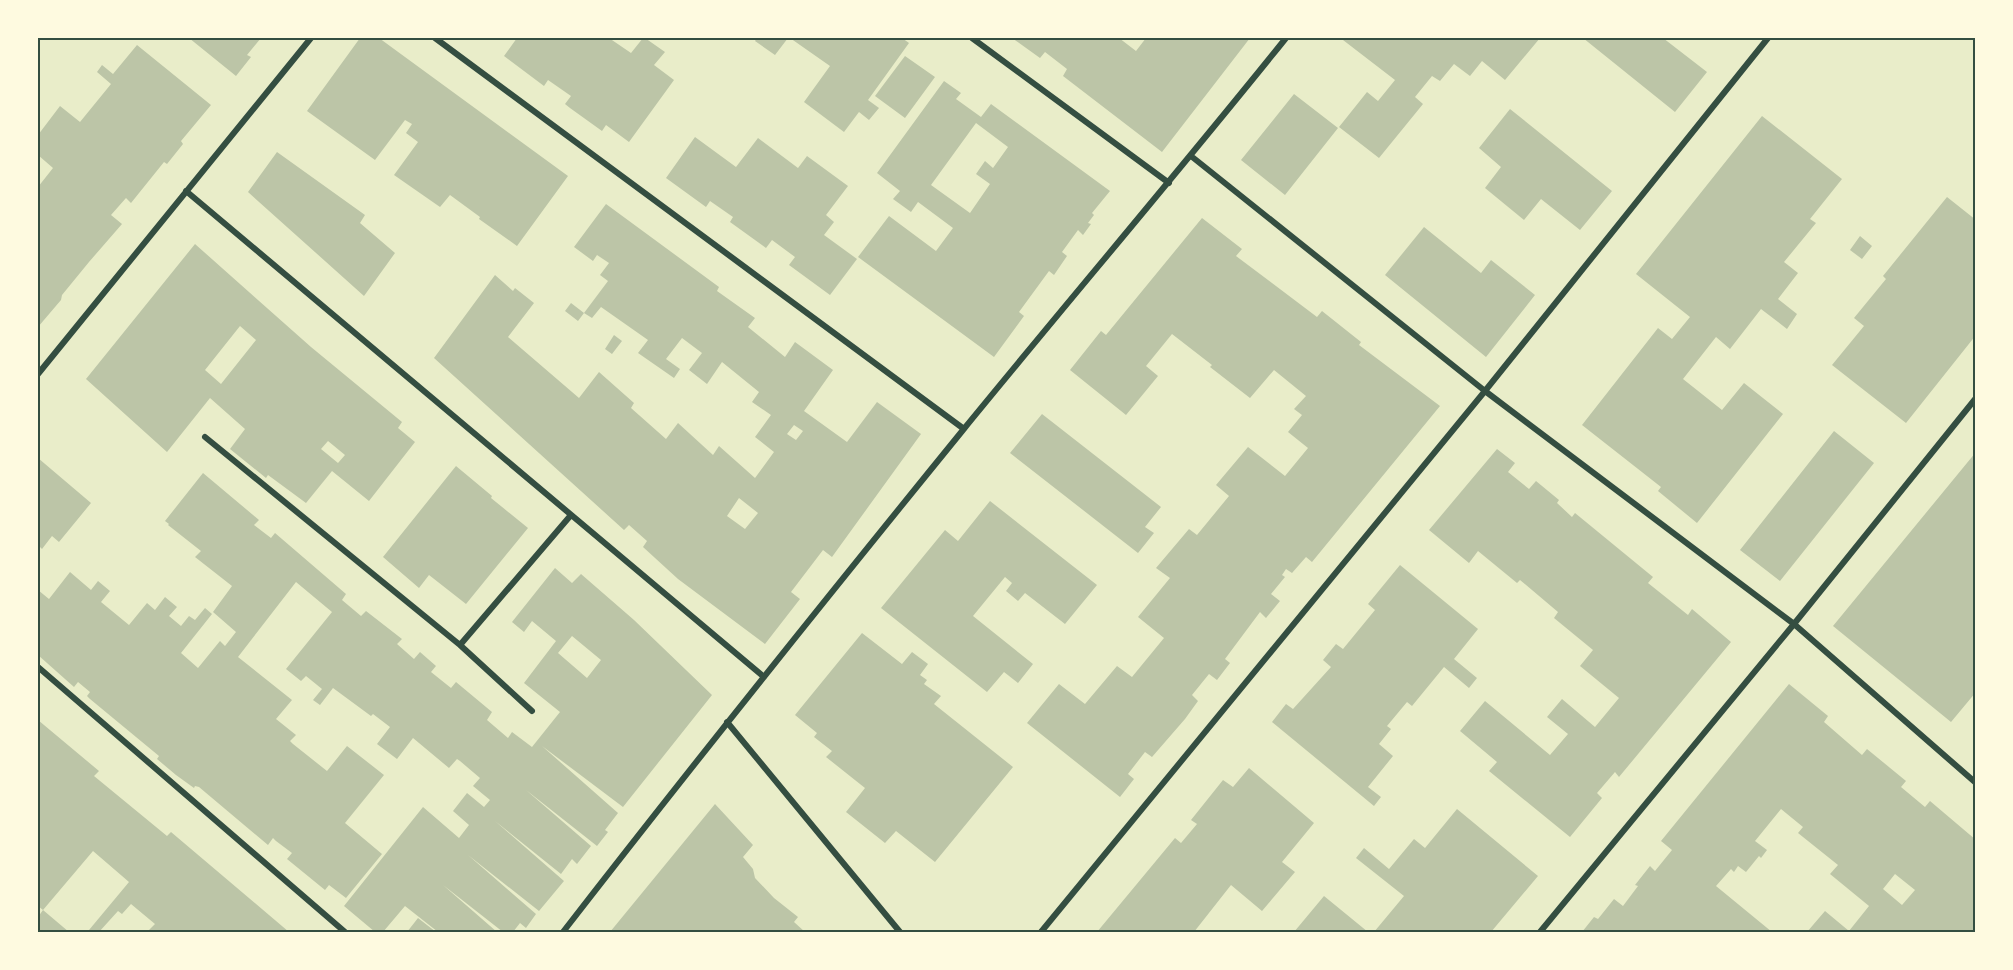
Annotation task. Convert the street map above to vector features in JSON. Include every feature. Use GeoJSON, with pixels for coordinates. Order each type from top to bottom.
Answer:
{"type":"FeatureCollection","features":[{"type":"Feature","properties":{"kind":"street"},"geometry":{"type":"LineString","coordinates":[[38,374],[311,38]]}},
{"type":"Feature","properties":{"kind":"street"},"geometry":{"type":"LineString","coordinates":[[435,38],[964,429]]}},
{"type":"Feature","properties":{"kind":"street"},"geometry":{"type":"LineString","coordinates":[[972,38],[1169,183]]}},
{"type":"Feature","properties":{"kind":"street"},"geometry":{"type":"LineString","coordinates":[[563,933],[726,722],[1286,38]]}},
{"type":"Feature","properties":{"kind":"street"},"geometry":{"type":"LineString","coordinates":[[1041,933],[1485,391],[1768,38]]}},
{"type":"Feature","properties":{"kind":"street"},"geometry":{"type":"LineString","coordinates":[[1191,156],[1485,391],[1794,624],[1976,783]]}},
{"type":"Feature","properties":{"kind":"street"},"geometry":{"type":"LineString","coordinates":[[186,192],[764,677]]}},
{"type":"Feature","properties":{"kind":"street"},"geometry":{"type":"LineString","coordinates":[[1540,933],[1976,398]]}},
{"type":"Feature","properties":{"kind":"street"},"geometry":{"type":"LineString","coordinates":[[205,437],[460,645],[532,711]]}},
{"type":"Feature","properties":{"kind":"street"},"geometry":{"type":"LineString","coordinates":[[460,645],[571,515]]}},
{"type":"Feature","properties":{"kind":"street"},"geometry":{"type":"LineString","coordinates":[[38,667],[345,933]]}},
{"type":"Feature","properties":{"kind":"street"},"geometry":{"type":"LineString","coordinates":[[726,722],[900,933]]}},
{"type":"Feature","properties":{"kind":"building"},"geometry":{"type":"Polygon","coordinates":[[[189,38],[261,38],[247,55],[251,57],[236,76],[189,38]]]}},
{"type":"Feature","properties":{"kind":"building"},"geometry":{"type":"Polygon","coordinates":[[[360,38],[379,38],[568,176],[517,246],[450,195],[440,207],[394,175],[418,142],[406,133],[412,124],[405,120],[375,160],[307,111],[360,38]]]}},
{"type":"Feature","properties":{"kind":"building"},"geometry":{"type":"Polygon","coordinates":[[[517,38],[609,38],[631,53],[645,38],[665,52],[654,65],[674,80],[629,142],[606,125],[602,131],[565,104],[571,96],[548,80],[544,86],[504,56],[517,38]]]}},
{"type":"Feature","properties":{"kind":"building"},"geometry":{"type":"Polygon","coordinates":[[[757,38],[788,38],[775,55],[755,41],[757,38]]]}},
{"type":"Feature","properties":{"kind":"building"},"geometry":{"type":"Polygon","coordinates":[[[790,38],[882,38],[885,40],[886,38],[902,38],[909,43],[868,100],[879,108],[869,120],[859,112],[844,132],[804,102],[830,66],[790,38]]]}},
{"type":"Feature","properties":{"kind":"building"},"geometry":{"type":"Polygon","coordinates":[[[1012,38],[1119,38],[1136,51],[1146,38],[1158,40],[1160,38],[1250,38],[1162,152],[1063,76],[1067,69],[1045,52],[1040,58],[1012,38]]]}},
{"type":"Feature","properties":{"kind":"building"},"geometry":{"type":"Polygon","coordinates":[[[1345,38],[1540,38],[1505,80],[1482,61],[1470,76],[1454,64],[1440,81],[1432,76],[1415,97],[1423,104],[1379,158],[1339,127],[1367,92],[1378,101],[1395,80],[1343,40],[1345,38]]]}},
{"type":"Feature","properties":{"kind":"building"},"geometry":{"type":"Polygon","coordinates":[[[1583,38],[1663,38],[1707,72],[1675,112],[1583,38]]]}},
{"type":"Feature","properties":{"kind":"building"},"geometry":{"type":"Polygon","coordinates":[[[137,45],[211,105],[181,141],[183,144],[167,164],[164,162],[131,203],[126,198],[111,215],[122,224],[38,327],[38,187],[53,168],[38,155],[38,135],[60,106],[80,122],[111,84],[97,72],[102,65],[113,74],[137,45]]]}},
{"type":"Feature","properties":{"kind":"building"},"geometry":{"type":"Polygon","coordinates":[[[905,56],[935,77],[905,118],[875,96],[905,56]]]}},
{"type":"Feature","properties":{"kind":"building"},"geometry":{"type":"Polygon","coordinates":[[[944,81],[961,93],[956,99],[981,117],[991,104],[1110,191],[1092,213],[1094,215],[1088,223],[1091,224],[1083,235],[1078,230],[1062,252],[1067,256],[1054,275],[1049,271],[1019,312],[1024,316],[994,357],[858,257],[889,216],[936,251],[953,228],[918,202],[911,212],[893,199],[900,191],[877,173],[944,81]],[[976,123],[931,185],[970,213],[990,184],[976,174],[985,161],[993,168],[1008,147],[976,123]]]}},
{"type":"Feature","properties":{"kind":"building"},"geometry":{"type":"Polygon","coordinates":[[[1294,94],[1338,128],[1285,195],[1241,160],[1294,94]]]}},
{"type":"Feature","properties":{"kind":"building"},"geometry":{"type":"Polygon","coordinates":[[[1510,109],[1612,191],[1580,230],[1541,199],[1524,220],[1485,188],[1501,167],[1479,148],[1510,109]]]}},
{"type":"Feature","properties":{"kind":"building"},"geometry":{"type":"Polygon","coordinates":[[[1762,116],[1842,179],[1810,219],[1816,223],[1784,262],[1798,273],[1778,299],[1797,314],[1787,329],[1761,309],[1730,349],[1716,337],[1683,379],[1722,410],[1744,383],[1783,414],[1697,523],[1658,491],[1661,487],[1582,425],[1658,328],[1672,339],[1690,317],[1636,274],[1762,116]]]}},
{"type":"Feature","properties":{"kind":"building"},"geometry":{"type":"Polygon","coordinates":[[[695,137],[736,167],[758,138],[798,168],[807,156],[848,186],[826,215],[834,222],[824,235],[857,259],[830,295],[789,265],[795,257],[772,240],[766,248],[730,222],[733,217],[710,201],[706,207],[666,178],[695,137]]]}},
{"type":"Feature","properties":{"kind":"building"},"geometry":{"type":"Polygon","coordinates":[[[277,152],[365,215],[360,223],[395,253],[364,296],[248,192],[277,152]]]}},
{"type":"Feature","properties":{"kind":"building"},"geometry":{"type":"Polygon","coordinates":[[[1947,197],[1976,220],[1976,335],[1906,423],[1832,365],[1864,326],[1854,318],[1886,279],[1883,276],[1947,197]]]}},
{"type":"Feature","properties":{"kind":"building"},"geometry":{"type":"Polygon","coordinates":[[[606,204],[719,287],[717,291],[755,318],[748,327],[785,357],[795,342],[833,370],[804,411],[847,442],[877,402],[921,434],[832,557],[823,550],[791,592],[800,599],[765,644],[678,579],[643,547],[647,541],[629,525],[624,530],[434,358],[495,275],[513,291],[515,288],[534,303],[508,337],[579,398],[599,372],[634,403],[631,408],[666,439],[678,423],[713,455],[719,446],[755,478],[774,452],[755,437],[771,415],[752,402],[759,392],[722,362],[707,384],[689,370],[702,353],[682,338],[666,359],[680,369],[674,378],[638,353],[648,340],[601,307],[592,318],[584,313],[608,281],[600,275],[609,263],[597,255],[593,261],[574,247],[606,204]],[[794,425],[787,434],[796,440],[803,431],[794,425]],[[739,498],[727,516],[745,529],[758,513],[739,498]]]}},
{"type":"Feature","properties":{"kind":"building"},"geometry":{"type":"Polygon","coordinates":[[[1202,218],[1242,249],[1236,256],[1317,317],[1322,311],[1361,342],[1359,345],[1440,406],[1312,562],[1306,557],[1292,573],[1286,569],[1282,575],[1285,577],[1271,594],[1280,601],[1266,618],[1260,612],[1225,659],[1230,663],[1217,680],[1209,674],[1192,695],[1198,701],[1152,757],[1145,752],[1128,774],[1134,779],[1120,797],[1027,723],[1059,684],[1085,704],[1117,666],[1132,677],[1164,638],[1138,617],[1170,578],[1156,568],[1189,529],[1197,535],[1229,496],[1216,485],[1248,447],[1285,476],[1308,448],[1288,432],[1302,415],[1294,409],[1306,396],[1274,370],[1250,398],[1172,334],[1146,366],[1158,376],[1126,415],[1070,370],[1101,331],[1106,335],[1202,218]]]}},
{"type":"Feature","properties":{"kind":"building"},"geometry":{"type":"Polygon","coordinates":[[[1424,227],[1481,273],[1491,260],[1535,295],[1486,357],[1385,275],[1424,227]]]}},
{"type":"Feature","properties":{"kind":"building"},"geometry":{"type":"Polygon","coordinates":[[[1860,236],[1872,246],[1862,259],[1850,250],[1860,236]]]}},
{"type":"Feature","properties":{"kind":"building"},"geometry":{"type":"Polygon","coordinates":[[[195,244],[311,347],[402,422],[398,428],[415,442],[369,501],[332,471],[306,503],[268,475],[266,478],[230,449],[245,429],[210,398],[167,452],[86,379],[195,244]],[[240,326],[205,370],[221,384],[256,340],[240,326]],[[328,441],[321,449],[338,463],[345,455],[328,441]]]}},
{"type":"Feature","properties":{"kind":"building"},"geometry":{"type":"Polygon","coordinates":[[[571,303],[584,313],[578,321],[565,311],[571,303]]]}},
{"type":"Feature","properties":{"kind":"building"},"geometry":{"type":"Polygon","coordinates":[[[614,335],[622,341],[612,354],[605,349],[614,335]]]}},
{"type":"Feature","properties":{"kind":"building"},"geometry":{"type":"Polygon","coordinates":[[[1042,414],[1161,507],[1145,527],[1154,533],[1138,553],[1010,453],[1042,414]]]}},
{"type":"Feature","properties":{"kind":"building"},"geometry":{"type":"Polygon","coordinates":[[[1834,431],[1874,463],[1780,581],[1740,550],[1834,431]]]}},
{"type":"Feature","properties":{"kind":"building"},"geometry":{"type":"Polygon","coordinates":[[[1497,449],[1515,463],[1508,472],[1529,489],[1536,481],[1559,500],[1557,503],[1572,517],[1575,513],[1653,577],[1648,583],[1688,615],[1692,609],[1731,642],[1619,777],[1615,772],[1597,793],[1602,798],[1570,837],[1489,771],[1497,762],[1460,731],[1485,701],[1550,755],[1568,734],[1547,717],[1562,699],[1595,727],[1619,698],[1580,666],[1593,650],[1554,618],[1558,612],[1520,580],[1517,583],[1478,551],[1469,563],[1429,530],[1497,449]]]}},
{"type":"Feature","properties":{"kind":"building"},"geometry":{"type":"Polygon","coordinates":[[[1976,452],[1976,692],[1951,722],[1833,626],[1976,452]]]}},
{"type":"Feature","properties":{"kind":"building"},"geometry":{"type":"Polygon","coordinates":[[[38,458],[91,503],[59,542],[52,536],[42,549],[38,545],[38,458]]]}},
{"type":"Feature","properties":{"kind":"building"},"geometry":{"type":"Polygon","coordinates":[[[456,466],[528,528],[466,604],[429,575],[419,588],[383,557],[456,466]]]}},
{"type":"Feature","properties":{"kind":"building"},"geometry":{"type":"Polygon","coordinates":[[[203,473],[259,520],[254,525],[271,538],[275,533],[346,594],[342,600],[361,616],[366,611],[402,639],[397,644],[414,659],[420,652],[436,666],[431,672],[451,688],[456,682],[492,712],[487,720],[508,738],[512,732],[532,747],[560,712],[524,683],[556,641],[532,621],[524,632],[512,622],[555,568],[572,583],[581,574],[634,620],[712,695],[623,807],[542,746],[618,813],[605,830],[608,832],[597,846],[526,790],[591,846],[577,864],[572,859],[561,874],[495,821],[564,881],[539,911],[468,855],[536,914],[526,928],[520,923],[513,932],[503,932],[443,885],[497,932],[438,932],[405,906],[383,932],[375,932],[344,906],[423,807],[459,838],[469,825],[453,811],[467,793],[484,807],[490,800],[473,786],[480,778],[460,761],[457,759],[449,768],[413,738],[397,759],[377,744],[390,727],[333,688],[320,705],[313,700],[322,689],[306,676],[301,681],[286,669],[332,612],[296,582],[238,657],[292,700],[276,719],[296,735],[290,741],[293,744],[327,771],[347,746],[384,775],[345,823],[382,854],[346,898],[329,885],[325,890],[287,859],[292,853],[273,838],[268,845],[199,787],[194,788],[176,775],[157,759],[159,756],[90,699],[87,696],[90,692],[78,682],[74,687],[38,655],[38,590],[49,599],[70,572],[91,590],[98,581],[110,591],[101,602],[129,625],[147,603],[155,610],[165,597],[177,607],[169,616],[181,626],[189,616],[195,620],[205,608],[212,614],[181,653],[198,668],[220,641],[225,646],[236,632],[213,612],[232,586],[195,557],[201,551],[165,521],[203,473]],[[572,636],[558,653],[587,678],[601,660],[572,636]]]}},
{"type":"Feature","properties":{"kind":"building"},"geometry":{"type":"Polygon","coordinates":[[[990,501],[1097,585],[1065,624],[1025,593],[1018,601],[1006,591],[1012,583],[1005,577],[973,616],[1033,664],[1018,683],[1004,672],[987,692],[881,608],[945,530],[958,541],[990,501]]]}},
{"type":"Feature","properties":{"kind":"building"},"geometry":{"type":"Polygon","coordinates":[[[1400,565],[1478,629],[1454,659],[1477,678],[1469,688],[1444,667],[1412,706],[1407,702],[1387,726],[1391,729],[1379,744],[1393,756],[1368,787],[1381,797],[1374,806],[1272,722],[1286,704],[1293,709],[1331,667],[1323,660],[1336,644],[1343,649],[1375,610],[1368,604],[1400,565]]]}},
{"type":"Feature","properties":{"kind":"building"},"geometry":{"type":"Polygon","coordinates":[[[862,633],[902,664],[912,652],[928,664],[920,675],[927,680],[924,684],[941,696],[934,704],[1013,767],[935,862],[896,831],[885,843],[846,812],[865,788],[826,757],[832,751],[814,737],[817,733],[795,715],[862,633]]]}},
{"type":"Feature","properties":{"kind":"building"},"geometry":{"type":"Polygon","coordinates":[[[1789,684],[1828,716],[1824,722],[1862,755],[1867,749],[1906,781],[1901,787],[1925,807],[1930,801],[1976,840],[1976,932],[1807,932],[1825,911],[1849,931],[1869,906],[1830,874],[1838,865],[1798,833],[1803,827],[1781,809],[1755,841],[1767,850],[1761,858],[1759,856],[1746,872],[1738,866],[1734,872],[1731,869],[1716,886],[1772,932],[1582,932],[1594,917],[1598,919],[1614,899],[1623,906],[1638,886],[1635,885],[1650,866],[1655,871],[1672,850],[1661,841],[1789,684]],[[1895,874],[1883,889],[1902,905],[1915,890],[1895,874]]]}},
{"type":"Feature","properties":{"kind":"building"},"geometry":{"type":"Polygon","coordinates":[[[38,720],[99,771],[94,776],[167,836],[171,832],[289,932],[147,932],[155,924],[131,904],[122,914],[118,911],[99,932],[92,932],[89,930],[129,882],[93,851],[43,910],[38,906],[38,720]]]}},
{"type":"Feature","properties":{"kind":"building"},"geometry":{"type":"Polygon","coordinates":[[[1249,768],[1314,823],[1282,862],[1295,872],[1262,911],[1231,885],[1194,932],[1097,932],[1175,838],[1181,843],[1197,824],[1191,820],[1223,780],[1233,787],[1249,768]]]}},
{"type":"Feature","properties":{"kind":"building"},"geometry":{"type":"Polygon","coordinates":[[[715,804],[753,845],[743,857],[753,869],[755,878],[774,898],[798,917],[794,922],[805,932],[610,932],[715,804]]]}},
{"type":"Feature","properties":{"kind":"building"},"geometry":{"type":"Polygon","coordinates":[[[1457,809],[1538,876],[1491,932],[1374,932],[1404,896],[1356,858],[1364,848],[1389,869],[1414,839],[1425,848],[1457,809]]]}},
{"type":"Feature","properties":{"kind":"building"},"geometry":{"type":"Polygon","coordinates":[[[1324,896],[1368,932],[1294,932],[1324,896]]]}},
{"type":"Feature","properties":{"kind":"building"},"geometry":{"type":"Polygon","coordinates":[[[43,910],[69,932],[54,930],[38,932],[38,917],[43,910]]]}},
{"type":"Feature","properties":{"kind":"building"},"geometry":{"type":"Polygon","coordinates":[[[418,918],[436,932],[407,932],[418,918]]]}}]}
